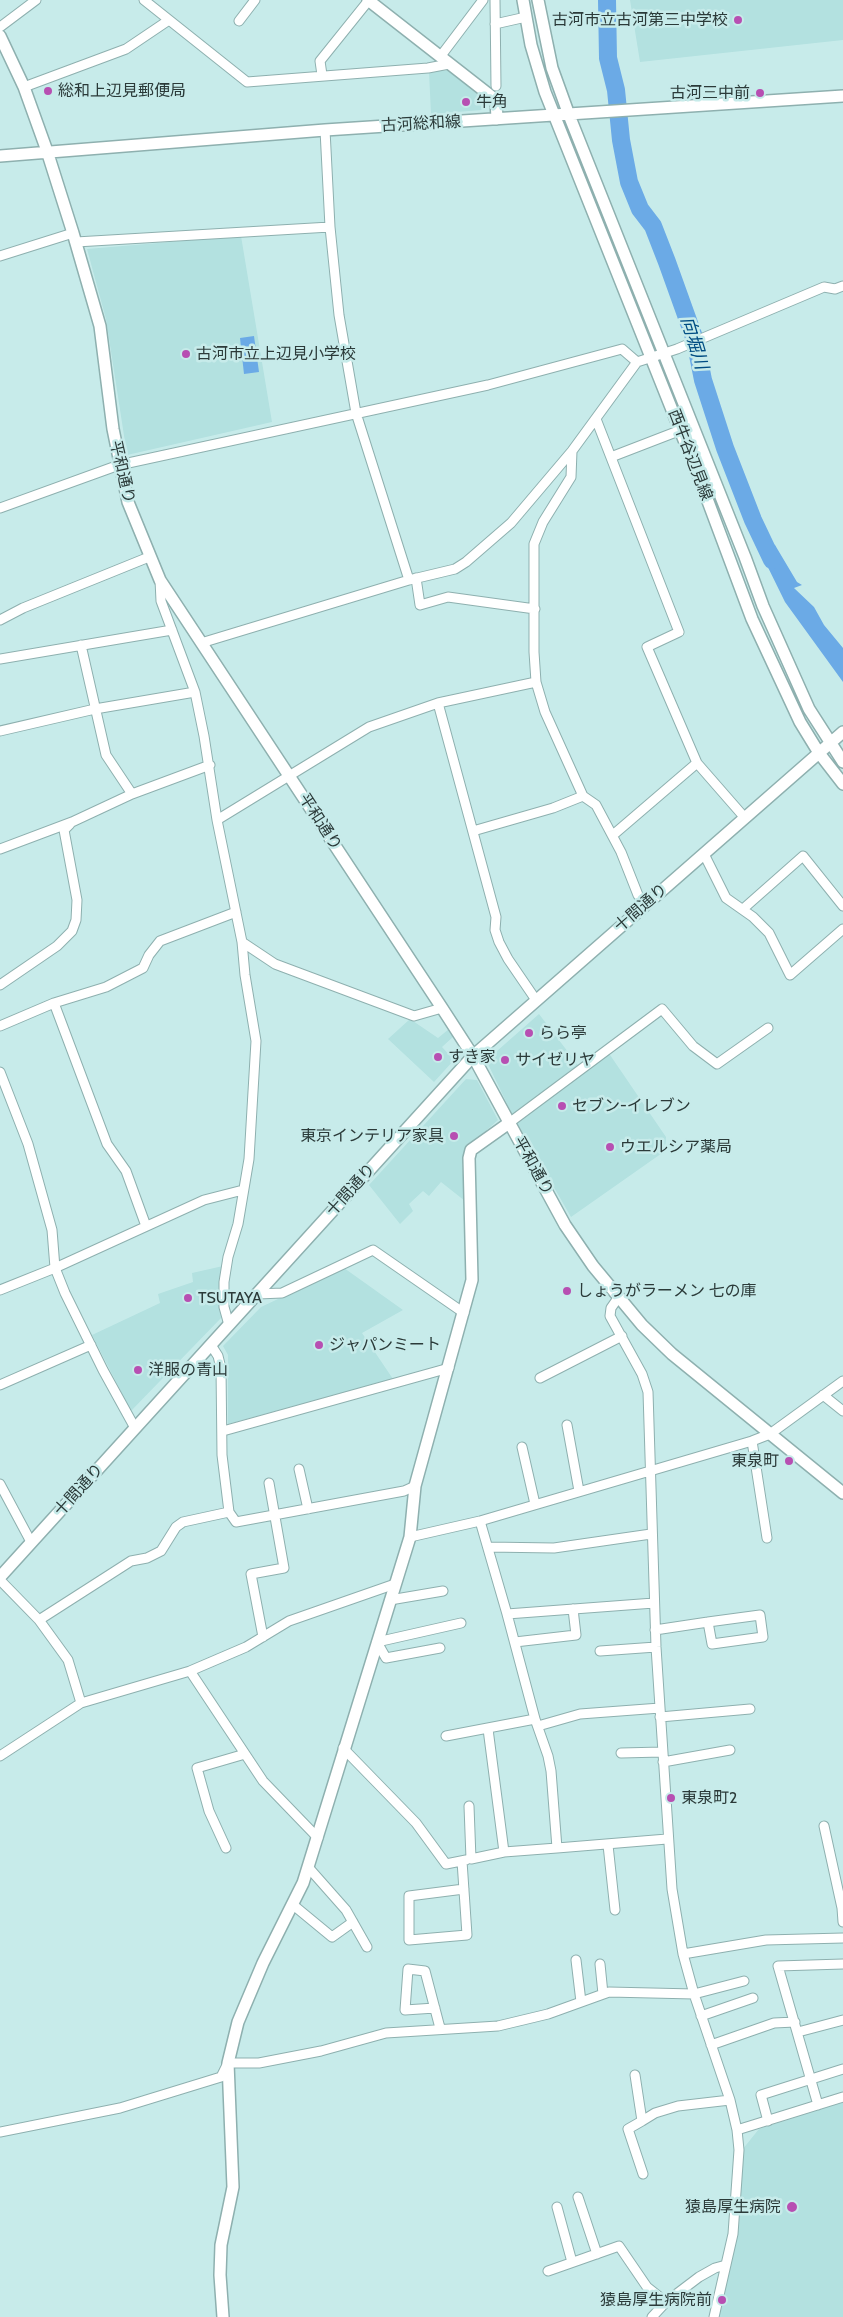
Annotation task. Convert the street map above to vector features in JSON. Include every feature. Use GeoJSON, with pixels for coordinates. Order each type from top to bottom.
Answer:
{"type":"FeatureCollection","features":[{"type":"Feature","properties":{"kind":"street"},"geometry":{"type":"LineString","coordinates":[[0,27],[36,0]]}},
{"type":"Feature","properties":{"kind":"street"},"geometry":{"type":"LineString","coordinates":[[144,0],[247,82],[428,68],[449,64]]}},
{"type":"Feature","properties":{"kind":"street"},"geometry":{"type":"LineString","coordinates":[[239,21],[255,0]]}},
{"type":"Feature","properties":{"kind":"street"},"geometry":{"type":"LineString","coordinates":[[322,75],[320,61],[369,0],[496,100],[497,119]]}},
{"type":"Feature","properties":{"kind":"street"},"geometry":{"type":"LineString","coordinates":[[440,57],[483,0]]}},
{"type":"Feature","properties":{"kind":"street"},"geometry":{"type":"LineString","coordinates":[[495,0],[496,86]]}},
{"type":"Feature","properties":{"kind":"street","name":"西牛谷辺見線"},"geometry":{"type":"LineString","coordinates":[[523,0],[538,71],[554,116],[681,430],[752,619],[780,683],[819,753],[843,784]]}},
{"type":"Feature","properties":{"kind":"street","name":"西牛谷辺見線"},"geometry":{"type":"LineString","coordinates":[[538,0],[552,68],[569,115],[779,646],[809,709],[843,762]]}},
{"type":"Feature","properties":{"kind":"street"},"geometry":{"type":"LineString","coordinates":[[495,24],[526,17]]}},
{"type":"Feature","properties":{"kind":"street"},"geometry":{"type":"LineString","coordinates":[[24,87],[126,49],[169,20]]}},
{"type":"Feature","properties":{"kind":"street","name":"平和通り"},"geometry":{"type":"LineString","coordinates":[[0,36],[24,87],[47,151],[100,326],[118,465],[128,502],[160,580],[473,1056],[565,1225],[592,1266],[618,1298],[672,1354],[843,1493]]}},
{"type":"Feature","properties":{"kind":"street","name":"古河総和線"},"geometry":{"type":"LineString","coordinates":[[0,156],[325,130],[843,96]]}},
{"type":"Feature","properties":{"kind":"street"},"geometry":{"type":"LineString","coordinates":[[325,130],[330,227],[339,314],[356,414],[420,605],[448,597],[535,609]]}},
{"type":"Feature","properties":{"kind":"street"},"geometry":{"type":"LineString","coordinates":[[0,256],[74,238],[330,227]]}},
{"type":"Feature","properties":{"kind":"street"},"geometry":{"type":"LineString","coordinates":[[201,643],[412,579],[455,569],[466,562],[511,523],[572,451],[637,362],[677,349],[824,287],[836,289],[843,286]]}},
{"type":"Feature","properties":{"kind":"street"},"geometry":{"type":"LineString","coordinates":[[0,508],[118,465],[488,385],[622,348],[637,362]]}},
{"type":"Feature","properties":{"kind":"street"},"geometry":{"type":"LineString","coordinates":[[596,419],[679,632],[647,647],[697,763],[745,818]]}},
{"type":"Feature","properties":{"kind":"street"},"geometry":{"type":"LineString","coordinates":[[610,457],[681,430]]}},
{"type":"Feature","properties":{"kind":"street"},"geometry":{"type":"LineString","coordinates":[[572,451],[571,477],[536,536],[533,554],[536,682],[545,712],[583,796],[596,805],[613,835],[638,895],[645,905]]}},
{"type":"Feature","properties":{"kind":"street"},"geometry":{"type":"LineString","coordinates":[[0,620],[23,608],[149,557]]}},
{"type":"Feature","properties":{"kind":"street"},"geometry":{"type":"LineString","coordinates":[[160,580],[161,601],[194,692],[210,765],[217,820],[242,942],[245,975],[256,1041],[249,1158],[238,1224],[228,1257],[224,1282],[224,1307],[229,1325]]}},
{"type":"Feature","properties":{"kind":"street"},"geometry":{"type":"LineString","coordinates":[[0,659],[172,630]]}},
{"type":"Feature","properties":{"kind":"street"},"geometry":{"type":"LineString","coordinates":[[81,646],[106,755],[132,794]]}},
{"type":"Feature","properties":{"kind":"street"},"geometry":{"type":"LineString","coordinates":[[217,820],[369,727],[438,703],[536,682]]}},
{"type":"Feature","properties":{"kind":"street"},"geometry":{"type":"LineString","coordinates":[[0,731],[95,709],[194,692]]}},
{"type":"Feature","properties":{"kind":"street"},"geometry":{"type":"LineString","coordinates":[[438,703],[496,917],[495,930],[508,959],[536,1000]]}},
{"type":"Feature","properties":{"kind":"street","name":"十間通り"},"geometry":{"type":"LineString","coordinates":[[0,1578],[473,1056],[843,732]]}},
{"type":"Feature","properties":{"kind":"street"},"geometry":{"type":"LineString","coordinates":[[613,835],[697,763]]}},
{"type":"Feature","properties":{"kind":"street"},"geometry":{"type":"LineString","coordinates":[[0,849],[72,822],[132,794],[210,765]]}},
{"type":"Feature","properties":{"kind":"street"},"geometry":{"type":"LineString","coordinates":[[473,831],[553,808],[583,796]]}},
{"type":"Feature","properties":{"kind":"street"},"geometry":{"type":"LineString","coordinates":[[0,985],[56,946],[72,931],[76,920],[77,900],[64,830],[72,822]]}},
{"type":"Feature","properties":{"kind":"street"},"geometry":{"type":"LineString","coordinates":[[704,854],[726,898],[743,909],[769,933],[790,975],[843,929]]}},
{"type":"Feature","properties":{"kind":"street"},"geometry":{"type":"LineString","coordinates":[[743,909],[803,856],[843,906]]}},
{"type":"Feature","properties":{"kind":"street"},"geometry":{"type":"LineString","coordinates":[[0,1026],[54,1003],[106,987],[143,968],[148,954],[160,941],[236,912]]}},
{"type":"Feature","properties":{"kind":"street"},"geometry":{"type":"LineString","coordinates":[[242,942],[275,964],[414,1016],[442,1008]]}},
{"type":"Feature","properties":{"kind":"street"},"geometry":{"type":"LineString","coordinates":[[54,1003],[107,1144],[126,1171],[146,1226]]}},
{"type":"Feature","properties":{"kind":"street"},"geometry":{"type":"LineString","coordinates":[[0,2132],[120,2108],[221,2077],[228,2063],[238,2022],[263,1963],[308,1868],[343,1748],[410,1537],[415,1486],[472,1280],[469,1158],[471,1150],[662,1009],[694,1046],[716,1064],[768,1028]]}},
{"type":"Feature","properties":{"kind":"street"},"geometry":{"type":"LineString","coordinates":[[0,1072],[28,1144],[52,1230],[55,1268],[91,1345],[135,1428]]}},
{"type":"Feature","properties":{"kind":"street"},"geometry":{"type":"LineString","coordinates":[[0,1290],[55,1268],[204,1200],[243,1190]]}},
{"type":"Feature","properties":{"kind":"street"},"geometry":{"type":"LineString","coordinates":[[258,1294],[282,1293],[373,1250],[464,1312]]}},
{"type":"Feature","properties":{"kind":"street"},"geometry":{"type":"LineString","coordinates":[[618,1298],[611,1308],[610,1316],[646,1382],[655,1630],[667,1839],[672,1889],[683,1954],[701,2016],[730,2100],[737,2130],[739,2150],[736,2208],[726,2266],[714,2317]]}},
{"type":"Feature","properties":{"kind":"street"},"geometry":{"type":"LineString","coordinates":[[540,1378],[622,1336]]}},
{"type":"Feature","properties":{"kind":"street"},"geometry":{"type":"LineString","coordinates":[[0,1385],[91,1345]]}},
{"type":"Feature","properties":{"kind":"street"},"geometry":{"type":"LineString","coordinates":[[211,1345],[218,1356],[221,1368],[222,1455],[229,1512],[236,1522],[404,1491],[415,1486]]}},
{"type":"Feature","properties":{"kind":"street"},"geometry":{"type":"LineString","coordinates":[[223,1431],[449,1368]]}},
{"type":"Feature","properties":{"kind":"street"},"geometry":{"type":"LineString","coordinates":[[410,1537],[480,1521],[752,1442],[770,1434],[843,1381]]}},
{"type":"Feature","properties":{"kind":"street"},"geometry":{"type":"LineString","coordinates":[[823,1395],[843,1411]]}},
{"type":"Feature","properties":{"kind":"street"},"geometry":{"type":"LineString","coordinates":[[567,1425],[580,1491]]}},
{"type":"Feature","properties":{"kind":"street"},"geometry":{"type":"LineString","coordinates":[[752,1442],[767,1538]]}},
{"type":"Feature","properties":{"kind":"street"},"geometry":{"type":"LineString","coordinates":[[522,1447],[534,1504]]}},
{"type":"Feature","properties":{"kind":"street"},"geometry":{"type":"LineString","coordinates":[[299,1469],[308,1509]]}},
{"type":"Feature","properties":{"kind":"street"},"geometry":{"type":"LineString","coordinates":[[263,1637],[251,1574],[284,1568],[269,1483]]}},
{"type":"Feature","properties":{"kind":"street"},"geometry":{"type":"LineString","coordinates":[[0,1484],[31,1542]]}},
{"type":"Feature","properties":{"kind":"street"},"geometry":{"type":"LineString","coordinates":[[39,1620],[132,1561],[147,1558],[161,1551],[176,1527],[183,1522],[229,1512]]}},
{"type":"Feature","properties":{"kind":"street"},"geometry":{"type":"LineString","coordinates":[[480,1521],[551,1771],[557,1848]]}},
{"type":"Feature","properties":{"kind":"street"},"geometry":{"type":"LineString","coordinates":[[488,1547],[554,1548],[651,1534]]}},
{"type":"Feature","properties":{"kind":"street"},"geometry":{"type":"LineString","coordinates":[[0,1578],[39,1620],[68,1660],[81,1703]]}},
{"type":"Feature","properties":{"kind":"street"},"geometry":{"type":"LineString","coordinates":[[0,1756],[81,1703],[190,1671],[246,1647],[289,1621],[395,1584]]}},
{"type":"Feature","properties":{"kind":"street"},"geometry":{"type":"LineString","coordinates":[[390,1600],[444,1591]]}},
{"type":"Feature","properties":{"kind":"street"},"geometry":{"type":"LineString","coordinates":[[507,1614],[654,1603]]}},
{"type":"Feature","properties":{"kind":"street"},"geometry":{"type":"LineString","coordinates":[[515,1642],[576,1635],[573,1609]]}},
{"type":"Feature","properties":{"kind":"street"},"geometry":{"type":"LineString","coordinates":[[655,1630],[708,1622],[760,1615],[762,1637],[712,1644],[708,1622]]}},
{"type":"Feature","properties":{"kind":"street"},"geometry":{"type":"LineString","coordinates":[[377,1642],[461,1623]]}},
{"type":"Feature","properties":{"kind":"street"},"geometry":{"type":"LineString","coordinates":[[377,1642],[386,1658],[440,1648]]}},
{"type":"Feature","properties":{"kind":"street"},"geometry":{"type":"LineString","coordinates":[[600,1651],[656,1647]]}},
{"type":"Feature","properties":{"kind":"street"},"geometry":{"type":"LineString","coordinates":[[190,1671],[263,1781],[318,1838]]}},
{"type":"Feature","properties":{"kind":"street"},"geometry":{"type":"LineString","coordinates":[[446,1736],[580,1714],[660,1708]]}},
{"type":"Feature","properties":{"kind":"street"},"geometry":{"type":"LineString","coordinates":[[660,1717],[750,1709]]}},
{"type":"Feature","properties":{"kind":"street"},"geometry":{"type":"LineString","coordinates":[[488,1729],[504,1852]]}},
{"type":"Feature","properties":{"kind":"street"},"geometry":{"type":"LineString","coordinates":[[343,1748],[416,1823],[446,1864],[504,1852],[667,1839]]}},
{"type":"Feature","properties":{"kind":"street"},"geometry":{"type":"LineString","coordinates":[[663,1762],[730,1750]]}},
{"type":"Feature","properties":{"kind":"street"},"geometry":{"type":"LineString","coordinates":[[621,1753],[662,1752]]}},
{"type":"Feature","properties":{"kind":"street"},"geometry":{"type":"LineString","coordinates":[[226,1848],[209,1811],[197,1768],[245,1754]]}},
{"type":"Feature","properties":{"kind":"street"},"geometry":{"type":"LineString","coordinates":[[464,1889],[409,1896],[409,1940],[467,1935],[464,1889],[469,1806]]}},
{"type":"Feature","properties":{"kind":"street"},"geometry":{"type":"LineString","coordinates":[[824,1826],[842,1908],[843,1922]]}},
{"type":"Feature","properties":{"kind":"street"},"geometry":{"type":"LineString","coordinates":[[608,1845],[615,1910]]}},
{"type":"Feature","properties":{"kind":"street"},"geometry":{"type":"LineString","coordinates":[[308,1868],[346,1910],[367,1947]]}},
{"type":"Feature","properties":{"kind":"street"},"geometry":{"type":"LineString","coordinates":[[292,1904],[332,1937],[353,1922]]}},
{"type":"Feature","properties":{"kind":"street"},"geometry":{"type":"LineString","coordinates":[[683,1954],[766,1940],[843,1938]]}},
{"type":"Feature","properties":{"kind":"street"},"geometry":{"type":"LineString","coordinates":[[576,1960],[581,2002]]}},
{"type":"Feature","properties":{"kind":"street"},"geometry":{"type":"LineString","coordinates":[[600,1964],[603,1994]]}},
{"type":"Feature","properties":{"kind":"street"},"geometry":{"type":"LineString","coordinates":[[818,2105],[812,2078],[778,1966],[843,1964]]}},
{"type":"Feature","properties":{"kind":"street"},"geometry":{"type":"LineString","coordinates":[[435,2008],[405,2010],[408,1969],[425,1971],[435,2008],[440,2028]]}},
{"type":"Feature","properties":{"kind":"street"},"geometry":{"type":"LineString","coordinates":[[228,2063],[259,2063],[321,2051],[386,2033],[440,2028],[498,2026],[548,2014],[609,1992],[694,1994],[744,1980]]}},
{"type":"Feature","properties":{"kind":"street"},"geometry":{"type":"LineString","coordinates":[[701,2016],[753,1998]]}},
{"type":"Feature","properties":{"kind":"street"},"geometry":{"type":"LineString","coordinates":[[798,2032],[843,2020]]}},
{"type":"Feature","properties":{"kind":"street"},"geometry":{"type":"LineString","coordinates":[[711,2046],[774,2023],[795,2022]]}},
{"type":"Feature","properties":{"kind":"street"},"geometry":{"type":"LineString","coordinates":[[222,2317],[221,2245],[233,2187],[228,2063]]}},
{"type":"Feature","properties":{"kind":"street"},"geometry":{"type":"LineString","coordinates":[[768,2121],[762,2094],[843,2068]]}},
{"type":"Feature","properties":{"kind":"street"},"geometry":{"type":"LineString","coordinates":[[635,2075],[642,2121]]}},
{"type":"Feature","properties":{"kind":"street"},"geometry":{"type":"LineString","coordinates":[[737,2130],[843,2097]]}},
{"type":"Feature","properties":{"kind":"street"},"geometry":{"type":"LineString","coordinates":[[644,2174],[628,2129],[655,2113],[678,2106],[730,2100]]}},
{"type":"Feature","properties":{"kind":"street"},"geometry":{"type":"LineString","coordinates":[[578,2197],[597,2254]]}},
{"type":"Feature","properties":{"kind":"street"},"geometry":{"type":"LineString","coordinates":[[557,2207],[572,2262]]}},
{"type":"Feature","properties":{"kind":"street"},"geometry":{"type":"LineString","coordinates":[[548,2271],[619,2246],[647,2287],[666,2302]]}},
{"type":"Feature","properties":{"kind":"street"},"geometry":{"type":"LineString","coordinates":[[652,2317],[666,2302],[699,2276],[715,2268],[726,2266]]}},
{"type":"Feature","properties":{"kind":"shaded area","name":"古河市立古河第三中学校"},"geometry":{"type":"Polygon","coordinates":[[[630,0],[843,0],[843,40],[640,62],[630,0]]]}},
{"type":"Feature","properties":{"kind":"shaded area"},"geometry":{"type":"Polygon","coordinates":[[[450,70],[486,102],[482,110],[431,114],[429,72],[450,70]]]}},
{"type":"Feature","properties":{"kind":"shaded area","name":"古河市立上辺見小学校"},"geometry":{"type":"Polygon","coordinates":[[[241,236],[272,422],[127,455],[106,319],[87,249],[241,236]]]}},
{"type":"Feature","properties":{"kind":"shaded area"},"geometry":{"type":"Polygon","coordinates":[[[539,1014],[578,1065],[516,1115],[512,1114],[488,1064],[490,1057],[539,1014]]]}},
{"type":"Feature","properties":{"kind":"shaded area"},"geometry":{"type":"Polygon","coordinates":[[[410,1019],[438,1038],[449,1029],[454,1036],[442,1047],[454,1060],[434,1082],[388,1039],[410,1019]]]}},
{"type":"Feature","properties":{"kind":"shaded area"},"geometry":{"type":"Polygon","coordinates":[[[608,1052],[666,1137],[665,1151],[571,1217],[517,1123],[518,1119],[608,1052]]]}},
{"type":"Feature","properties":{"kind":"shaded area"},"geometry":{"type":"Polygon","coordinates":[[[466,1079],[477,1080],[498,1120],[469,1146],[462,1163],[465,1201],[441,1182],[429,1196],[423,1191],[409,1204],[413,1211],[400,1224],[369,1185],[466,1079]]]}},
{"type":"Feature","properties":{"kind":"shaded area"},"geometry":{"type":"Polygon","coordinates":[[[223,1266],[218,1292],[222,1317],[131,1411],[92,1335],[160,1303],[158,1294],[193,1282],[192,1273],[223,1266]]]}},
{"type":"Feature","properties":{"kind":"shaded area"},"geometry":{"type":"Polygon","coordinates":[[[344,1268],[403,1310],[362,1333],[393,1379],[228,1424],[228,1355],[223,1346],[261,1307],[344,1268]]]}},
{"type":"Feature","properties":{"kind":"shaded area","name":"猿島厚生病院"},"geometry":{"type":"Polygon","coordinates":[[[843,2102],[843,2317],[718,2317],[739,2228],[742,2150],[759,2129],[843,2102]]]}},
{"type":"Feature","properties":{"kind":"water"},"geometry":{"type":"Polygon","coordinates":[[[254,336],[259,372],[244,374],[240,338],[254,336]]]}},
{"type":"Feature","properties":{"kind":"water"},"geometry":{"type":"Polygon","coordinates":[[[763,540],[775,545],[797,582],[802,585],[794,588],[814,607],[824,625],[843,648],[843,682],[785,602],[758,547],[763,540]]]}},
{"type":"Feature","properties":{"kind":"waterway","name":"向堀川"},"geometry":{"type":"LineString","coordinates":[[607,0],[608,58],[616,90],[621,140],[629,182],[640,209],[653,226],[667,262],[695,340],[703,380],[725,448],[753,520],[772,560]]}},
{"type":"Feature","properties":{"kind":"place","name":"古河市立古河第三中学校"},"geometry":{"type":"Point","coordinates":[738,20]}},
{"type":"Feature","properties":{"kind":"place","name":"総和上辺見郵便局"},"geometry":{"type":"Point","coordinates":[48,91]}},
{"type":"Feature","properties":{"kind":"place","name":"古河三中前"},"geometry":{"type":"Point","coordinates":[760,93]}},
{"type":"Feature","properties":{"kind":"place","name":"牛角"},"geometry":{"type":"Point","coordinates":[466,102]}},
{"type":"Feature","properties":{"kind":"place","name":"古河市立上辺見小学校"},"geometry":{"type":"Point","coordinates":[186,354]}},
{"type":"Feature","properties":{"kind":"place","name":"らら亭"},"geometry":{"type":"Point","coordinates":[529,1033]}},
{"type":"Feature","properties":{"kind":"place","name":"すき家"},"geometry":{"type":"Point","coordinates":[438,1057]}},
{"type":"Feature","properties":{"kind":"place","name":"サイゼリヤ"},"geometry":{"type":"Point","coordinates":[505,1060]}},
{"type":"Feature","properties":{"kind":"place","name":"セブン-イレブン"},"geometry":{"type":"Point","coordinates":[562,1106]}},
{"type":"Feature","properties":{"kind":"place","name":"東京インテリア家具"},"geometry":{"type":"Point","coordinates":[454,1136]}},
{"type":"Feature","properties":{"kind":"place","name":"ウエルシア薬局"},"geometry":{"type":"Point","coordinates":[610,1147]}},
{"type":"Feature","properties":{"kind":"place","name":"しょうがラーメン 七の庫"},"geometry":{"type":"Point","coordinates":[567,1291]}},
{"type":"Feature","properties":{"kind":"place","name":"TSUTAYA"},"geometry":{"type":"Point","coordinates":[188,1298]}},
{"type":"Feature","properties":{"kind":"place","name":"ジャパンミート"},"geometry":{"type":"Point","coordinates":[319,1345]}},
{"type":"Feature","properties":{"kind":"place","name":"洋服の青山"},"geometry":{"type":"Point","coordinates":[138,1370]}},
{"type":"Feature","properties":{"kind":"place","name":"東泉町"},"geometry":{"type":"Point","coordinates":[789,1461]}},
{"type":"Feature","properties":{"kind":"place","name":"東泉町2"},"geometry":{"type":"Point","coordinates":[671,1798]}},
{"type":"Feature","properties":{"kind":"place","name":"猿島厚生病院"},"geometry":{"type":"Point","coordinates":[792,2207]}},
{"type":"Feature","properties":{"kind":"place","name":"猿島厚生病院前"},"geometry":{"type":"Point","coordinates":[722,2300]}}]}
